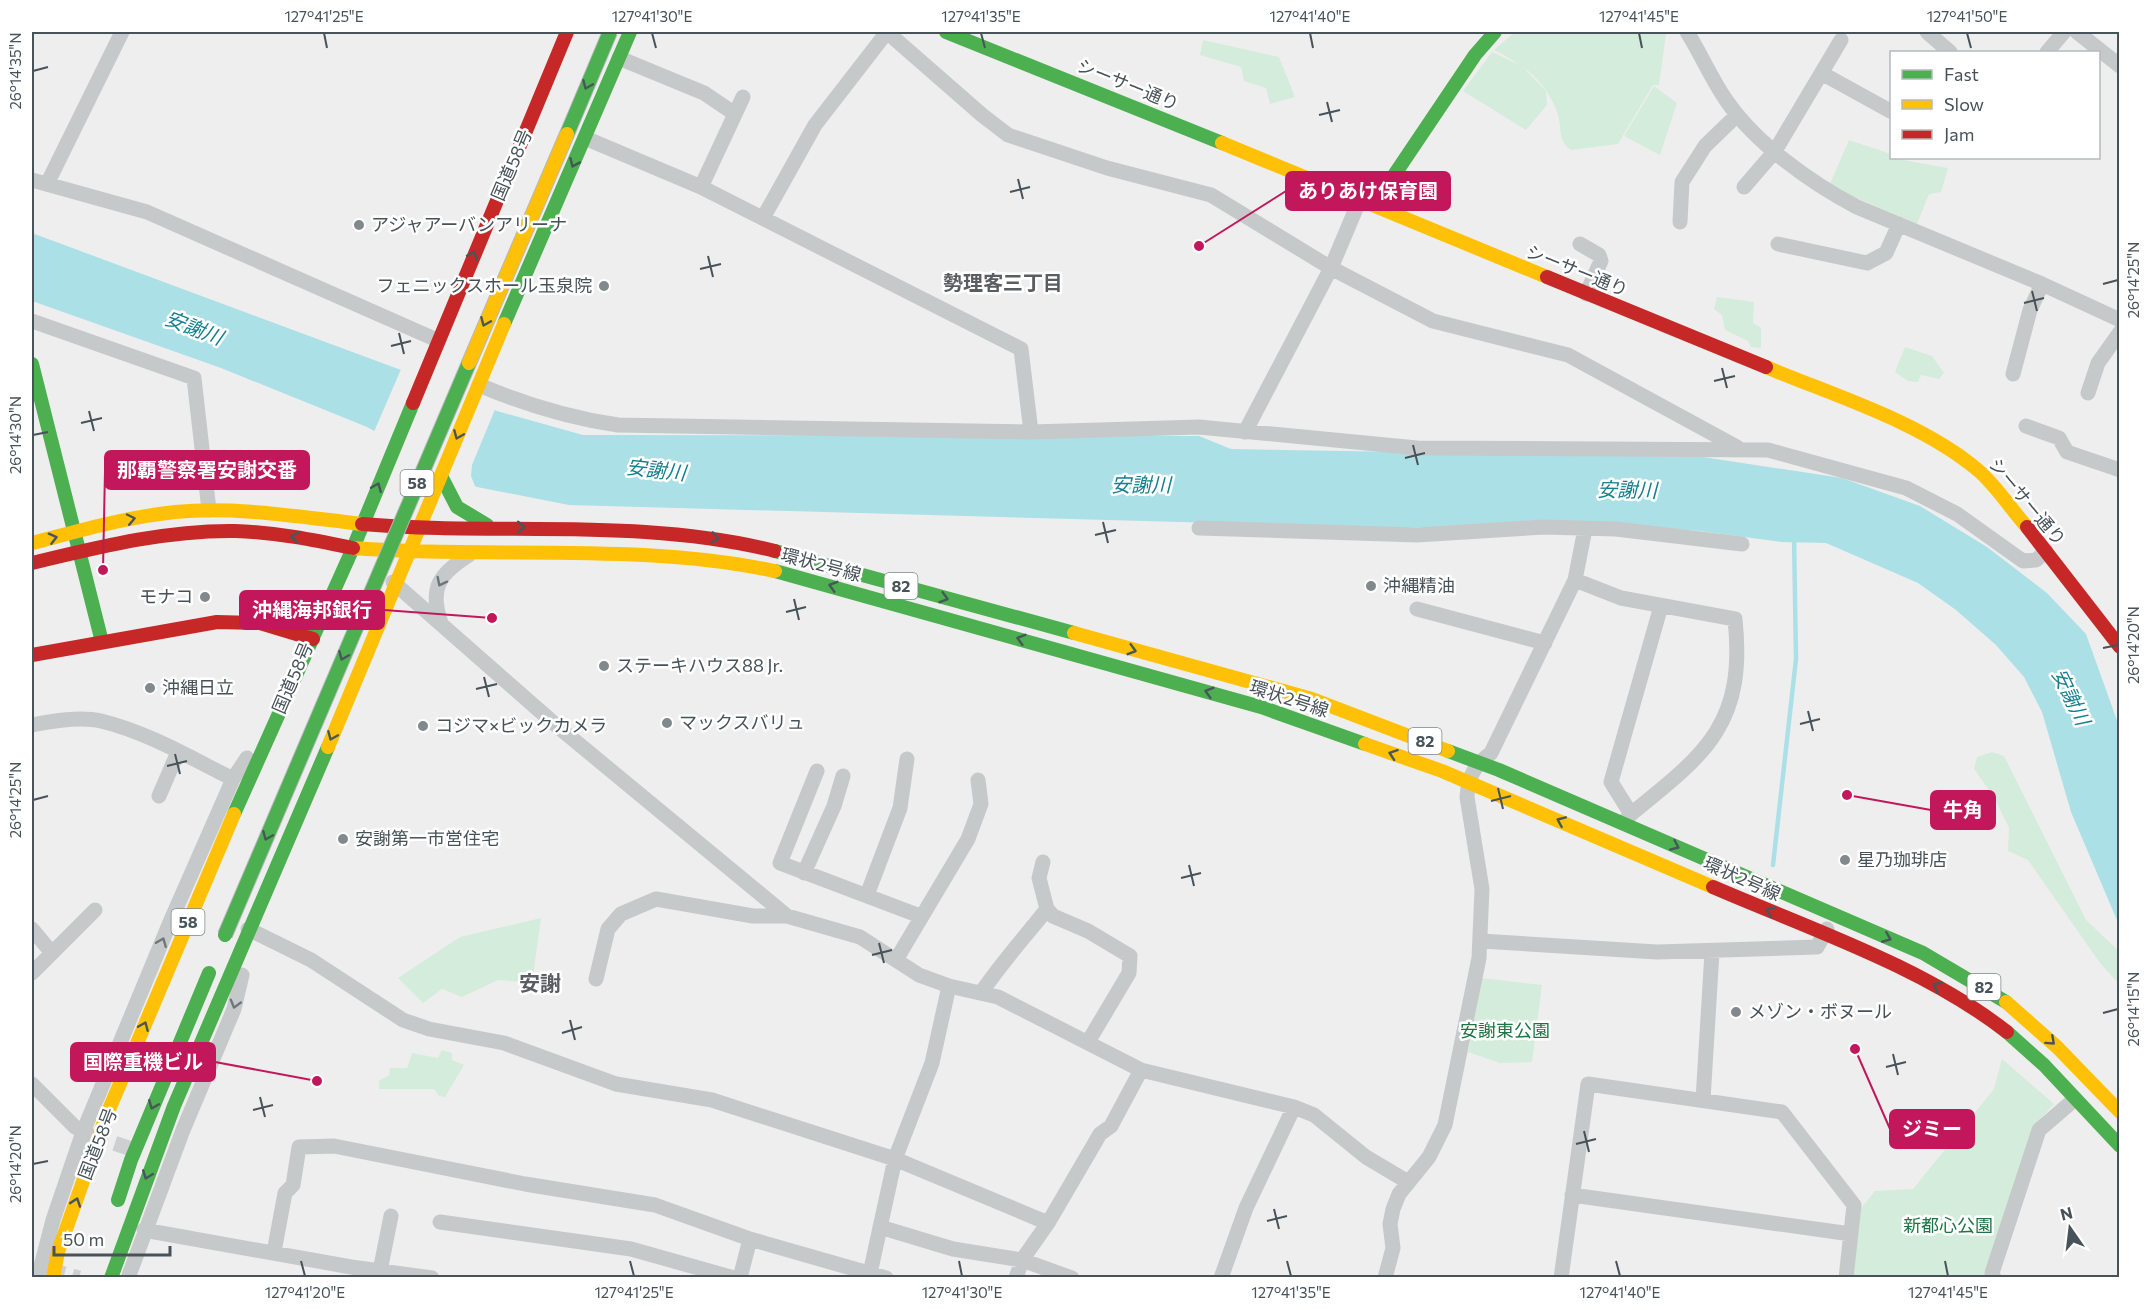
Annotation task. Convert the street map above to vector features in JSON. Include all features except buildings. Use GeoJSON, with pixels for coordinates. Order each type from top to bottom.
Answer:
{"type":"FeatureCollection","features":[{"type":"Feature","properties":{"kind":"main road","name":"58"},"geometry":{"type":"LineString","coordinates":[[53,1278],[58,1252],[105,1119],[220,845],[353,548],[437,340],[567,32]]}},
{"type":"Feature","properties":{"kind":"main road","name":"国道58号"},"geometry":{"type":"LineString","coordinates":[[114,1211],[135,1150],[221,945],[610,32]]}},
{"type":"Feature","properties":{"kind":"main road","name":"58"},"geometry":{"type":"LineString","coordinates":[[111,1278],[162,1135],[248,929],[411,554],[476,391],[630,32]]}},
{"type":"Feature","properties":{"kind":"main road","name":"シーサー通り"},"geometry":{"type":"LineString","coordinates":[[946,32],[1367,202],[1871,411],[1948,447],[1992,484],[2120,646]]}},
{"type":"Feature","properties":{"kind":"main road"},"geometry":{"type":"LineString","coordinates":[[1367,202],[1475,55],[1495,32]]}},
{"type":"Feature","properties":{"kind":"main road"},"geometry":{"type":"LineString","coordinates":[[32,364],[38,417],[74,532],[102,642]]}},
{"type":"Feature","properties":{"kind":"main road"},"geometry":{"type":"LineString","coordinates":[[441,475],[455,507],[467,516],[490,527]]}},
{"type":"Feature","properties":{"kind":"main road","name":"環状2号線"},"geometry":{"type":"LineString","coordinates":[[32,543],[144,516],[209,510],[420,529],[490,527],[661,531],[728,539],[763,547],[1312,699],[1627,818],[1834,915],[1923,952],[1971,978],[2016,1010],[2058,1046],[2120,1112]]}},
{"type":"Feature","properties":{"kind":"main road","name":"58"},"geometry":{"type":"LineString","coordinates":[[360,567],[384,512]]}},
{"type":"Feature","properties":{"kind":"main road","name":"環状2号線"},"geometry":{"type":"LineString","coordinates":[[32,563],[150,537],[213,531],[282,535],[353,548],[411,554],[676,556],[728,561],[793,575],[1262,707],[1468,781],[1615,843],[1824,934],[1957,996],[2004,1029],[2043,1064],[2120,1146]]}},
{"type":"Feature","properties":{"kind":"main road"},"geometry":{"type":"LineString","coordinates":[[32,655],[178,627],[225,621],[260,623],[313,639]]}},
{"type":"Feature","properties":{"kind":"street"},"geometry":{"type":"LineString","coordinates":[[47,184],[122,32]]}},
{"type":"Feature","properties":{"kind":"street"},"geometry":{"type":"LineString","coordinates":[[763,218],[815,125],[887,32],[1008,135],[1107,168],[1211,195],[1331,268],[1433,321],[1568,355],[1740,448]]}},
{"type":"Feature","properties":{"kind":"street"},"geometry":{"type":"LineString","coordinates":[[1687,32],[1737,115],[1775,151],[1829,193],[2120,320]]}},
{"type":"Feature","properties":{"kind":"street"},"geometry":{"type":"LineString","coordinates":[[1928,32],[1949,51]]}},
{"type":"Feature","properties":{"kind":"street"},"geometry":{"type":"LineString","coordinates":[[2048,51],[2064,32]]}},
{"type":"Feature","properties":{"kind":"street"},"geometry":{"type":"LineString","coordinates":[[2077,32],[2120,66]]}},
{"type":"Feature","properties":{"kind":"street"},"geometry":{"type":"LineString","coordinates":[[1744,187],[1775,151],[1842,40]]}},
{"type":"Feature","properties":{"kind":"street"},"geometry":{"type":"LineString","coordinates":[[619,58],[704,93],[735,114]]}},
{"type":"Feature","properties":{"kind":"street"},"geometry":{"type":"LineString","coordinates":[[1823,74],[1890,111]]}},
{"type":"Feature","properties":{"kind":"street"},"geometry":{"type":"LineString","coordinates":[[700,187],[743,97]]}},
{"type":"Feature","properties":{"kind":"street"},"geometry":{"type":"LineString","coordinates":[[1680,222],[1682,182],[1705,146],[1737,115]]}},
{"type":"Feature","properties":{"kind":"street"},"geometry":{"type":"LineString","coordinates":[[585,138],[700,187],[1021,349],[1031,432]]}},
{"type":"Feature","properties":{"kind":"street"},"geometry":{"type":"LineString","coordinates":[[32,180],[147,212],[437,340]]}},
{"type":"Feature","properties":{"kind":"street"},"geometry":{"type":"LineString","coordinates":[[1245,432],[1367,202]]}},
{"type":"Feature","properties":{"kind":"street"},"geometry":{"type":"LineString","coordinates":[[1778,244],[1867,263],[1886,253],[1899,224]]}},
{"type":"Feature","properties":{"kind":"street"},"geometry":{"type":"LineString","coordinates":[[1580,244],[1599,255],[1601,261],[1586,294]]}},
{"type":"Feature","properties":{"kind":"street"},"geometry":{"type":"LineString","coordinates":[[2013,374],[2030,310],[2042,284]]}},
{"type":"Feature","properties":{"kind":"street"},"geometry":{"type":"LineString","coordinates":[[32,321],[194,378],[209,510]]}},
{"type":"Feature","properties":{"kind":"street"},"geometry":{"type":"LineString","coordinates":[[2088,393],[2098,363],[2120,332]]}},
{"type":"Feature","properties":{"kind":"street"},"geometry":{"type":"LineString","coordinates":[[476,391],[584,420],[618,425],[1031,432],[1198,427],[1417,448],[1740,448],[1768,450],[1906,488],[1957,514],[2023,561],[2036,560],[2046,550]]}},
{"type":"Feature","properties":{"kind":"street"},"geometry":{"type":"LineString","coordinates":[[2026,426],[2059,438],[2067,452],[2120,470]]}},
{"type":"Feature","properties":{"kind":"street"},"geometry":{"type":"LineString","coordinates":[[1199,528],[1417,535],[1544,528],[1616,529],[1742,543]]}},
{"type":"Feature","properties":{"kind":"street"},"geometry":{"type":"LineString","coordinates":[[1385,1278],[1393,1248],[1390,1224],[1393,1209],[1407,1182],[1429,1157],[1445,1125],[1481,941],[1482,889],[1467,796],[1468,781],[1479,762],[1491,753],[1575,580],[1585,529]]}},
{"type":"Feature","properties":{"kind":"street"},"geometry":{"type":"LineString","coordinates":[[353,548],[557,726],[787,916]]}},
{"type":"Feature","properties":{"kind":"street"},"geometry":{"type":"LineString","coordinates":[[441,623],[435,600],[439,581],[451,566],[471,554]]}},
{"type":"Feature","properties":{"kind":"street"},"geometry":{"type":"LineString","coordinates":[[1575,580],[1621,598],[1735,619],[1736,677],[1724,721],[1698,759],[1627,818],[1615,843]]}},
{"type":"Feature","properties":{"kind":"street"},"geometry":{"type":"LineString","coordinates":[[1627,818],[1611,782],[1661,606]]}},
{"type":"Feature","properties":{"kind":"street"},"geometry":{"type":"LineString","coordinates":[[1418,609],[1545,643]]}},
{"type":"Feature","properties":{"kind":"street"},"geometry":{"type":"LineString","coordinates":[[32,725],[52,721],[99,720],[178,752],[233,779]]}},
{"type":"Feature","properties":{"kind":"street"},"geometry":{"type":"LineString","coordinates":[[37,1270],[53,1220],[171,920],[233,779],[275,726]]}},
{"type":"Feature","properties":{"kind":"street"},"geometry":{"type":"LineString","coordinates":[[159,796],[178,752]]}},
{"type":"Feature","properties":{"kind":"street"},"geometry":{"type":"LineString","coordinates":[[867,895],[900,808],[907,759]]}},
{"type":"Feature","properties":{"kind":"street"},"geometry":{"type":"LineString","coordinates":[[817,771],[780,863],[920,916]]}},
{"type":"Feature","properties":{"kind":"street"},"geometry":{"type":"LineString","coordinates":[[804,873],[834,806],[843,776]]}},
{"type":"Feature","properties":{"kind":"street"},"geometry":{"type":"LineString","coordinates":[[896,960],[920,916],[968,839],[981,804],[978,780]]}},
{"type":"Feature","properties":{"kind":"street"},"geometry":{"type":"LineString","coordinates":[[1043,862],[1039,878],[1047,909],[1053,916],[1088,931],[1131,956],[1129,973],[1088,1042]]}},
{"type":"Feature","properties":{"kind":"street"},"geometry":{"type":"LineString","coordinates":[[596,979],[608,929],[621,914],[656,898],[753,916],[787,916],[860,938],[919,975],[949,986],[998,997],[1141,1071],[1294,1107],[1314,1115],[1366,1157],[1407,1182]]}},
{"type":"Feature","properties":{"kind":"street"},"geometry":{"type":"LineString","coordinates":[[981,993],[1003,961],[1016,949],[1047,909]]}},
{"type":"Feature","properties":{"kind":"street"},"geometry":{"type":"LineString","coordinates":[[32,973],[95,910]]}},
{"type":"Feature","properties":{"kind":"street"},"geometry":{"type":"LineString","coordinates":[[1481,941],[1657,952],[1817,947],[1834,915]]}},
{"type":"Feature","properties":{"kind":"street"},"geometry":{"type":"LineString","coordinates":[[32,929],[52,953]]}},
{"type":"Feature","properties":{"kind":"street"},"geometry":{"type":"LineString","coordinates":[[248,929],[311,960],[403,1020],[429,1029],[504,1043],[616,1084],[712,1100],[895,1159],[1048,1223]]}},
{"type":"Feature","properties":{"kind":"street"},"geometry":{"type":"LineString","coordinates":[[128,1278],[168,1162],[234,1009],[242,977],[241,946]]}},
{"type":"Feature","properties":{"kind":"street"},"geometry":{"type":"LineString","coordinates":[[1703,1101],[1712,952]]}},
{"type":"Feature","properties":{"kind":"street"},"geometry":{"type":"LineString","coordinates":[[870,1275],[895,1159],[932,1063],[949,986]]}},
{"type":"Feature","properties":{"kind":"street"},"geometry":{"type":"LineString","coordinates":[[1016,1278],[1022,1260],[1048,1223],[1100,1134],[1112,1126],[1141,1071]]}},
{"type":"Feature","properties":{"kind":"street"},"geometry":{"type":"LineString","coordinates":[[32,1084],[42,1097],[87,1133]]}},
{"type":"Feature","properties":{"kind":"street"},"geometry":{"type":"LineString","coordinates":[[1561,1278],[1588,1084],[1782,1112],[1854,1205],[1846,1278]]}},
{"type":"Feature","properties":{"kind":"street"},"geometry":{"type":"LineString","coordinates":[[1994,1278],[1992,1272],[2039,1130],[2075,1099]]}},
{"type":"Feature","properties":{"kind":"street"},"geometry":{"type":"LineString","coordinates":[[1221,1278],[1246,1209],[1294,1107]]}},
{"type":"Feature","properties":{"kind":"street"},"geometry":{"type":"LineString","coordinates":[[274,1252],[285,1193],[293,1185],[299,1147],[333,1146],[525,1184],[655,1205],[750,1239],[886,1278]]}},
{"type":"Feature","properties":{"kind":"street"},"geometry":{"type":"LineString","coordinates":[[1572,1195],[1851,1234]]}},
{"type":"Feature","properties":{"kind":"street"},"geometry":{"type":"LineString","coordinates":[[380,1271],[391,1216]]}},
{"type":"Feature","properties":{"kind":"street"},"geometry":{"type":"LineString","coordinates":[[440,1222],[631,1249],[734,1278]]}},
{"type":"Feature","properties":{"kind":"street"},"geometry":{"type":"LineString","coordinates":[[880,1227],[953,1249],[1022,1260],[1072,1278]]}},
{"type":"Feature","properties":{"kind":"street"},"geometry":{"type":"LineString","coordinates":[[144,1230],[274,1252],[346,1272],[380,1271],[432,1278]]}},
{"type":"Feature","properties":{"kind":"street"},"geometry":{"type":"LineString","coordinates":[[740,1278],[750,1239]]}},
{"type":"Feature","properties":{"kind":"green space"},"geometry":{"type":"Polygon","coordinates":[[[1515,32],[1660,32],[1666,34],[1659,85],[1653,85],[1618,144],[1571,150],[1563,142],[1559,117],[1546,90],[1532,74],[1494,50],[1515,32]]]}},
{"type":"Feature","properties":{"kind":"green space"},"geometry":{"type":"Polygon","coordinates":[[[1203,40],[1279,57],[1295,97],[1270,104],[1266,88],[1244,81],[1241,67],[1200,55],[1203,40]]]}},
{"type":"Feature","properties":{"kind":"green space"},"geometry":{"type":"Polygon","coordinates":[[[1492,52],[1522,66],[1546,91],[1547,105],[1526,130],[1463,91],[1492,52]]]}},
{"type":"Feature","properties":{"kind":"green space"},"geometry":{"type":"Polygon","coordinates":[[[1654,86],[1677,103],[1660,155],[1624,136],[1654,86]]]}},
{"type":"Feature","properties":{"kind":"green space"},"geometry":{"type":"Polygon","coordinates":[[[1849,140],[1890,154],[1890,159],[1948,168],[1941,192],[1929,194],[1917,224],[1829,186],[1849,140]]]}},
{"type":"Feature","properties":{"kind":"green space"},"geometry":{"type":"Polygon","coordinates":[[[1717,297],[1754,302],[1753,323],[1761,328],[1761,348],[1751,347],[1748,341],[1725,330],[1722,315],[1714,309],[1717,297]]]}},
{"type":"Feature","properties":{"kind":"green space"},"geometry":{"type":"Polygon","coordinates":[[[1905,347],[1932,356],[1944,373],[1939,379],[1921,375],[1918,382],[1908,381],[1895,372],[1905,347]]]}},
{"type":"Feature","properties":{"kind":"green space"},"geometry":{"type":"Polygon","coordinates":[[[1992,752],[2004,756],[2086,920],[2119,951],[2119,984],[2100,963],[2028,860],[2008,851],[2009,828],[1994,797],[1974,769],[1977,757],[1992,752]]]}},
{"type":"Feature","properties":{"kind":"green space"},"geometry":{"type":"Polygon","coordinates":[[[541,918],[532,983],[498,980],[462,997],[442,989],[423,1003],[398,978],[460,937],[541,918]]]}},
{"type":"Feature","properties":{"kind":"green space","name":"安謝東公園"},"geometry":{"type":"Polygon","coordinates":[[[1482,978],[1542,985],[1532,1062],[1500,1063],[1468,1052],[1482,978]]]}},
{"type":"Feature","properties":{"kind":"green space"},"geometry":{"type":"Polygon","coordinates":[[[442,1050],[452,1053],[452,1060],[464,1065],[445,1097],[439,1096],[434,1089],[379,1089],[379,1081],[389,1075],[390,1068],[407,1068],[412,1053],[438,1058],[442,1050]]]}},
{"type":"Feature","properties":{"kind":"green space","name":"新都心公園"},"geometry":{"type":"Polygon","coordinates":[[[2002,1059],[2054,1104],[2032,1128],[1986,1272],[1988,1277],[1848,1278],[1853,1218],[1875,1191],[1913,1189],[1994,1089],[2002,1059]]]}},
{"type":"Feature","properties":{"kind":"water","name":"安謝川"},"geometry":{"type":"Polygon","coordinates":[[[32,233],[401,370],[497,411],[583,435],[1199,436],[1231,449],[1703,457],[1842,478],[1920,506],[1987,547],[2047,593],[2086,634],[2119,726],[2119,925],[2071,812],[2042,712],[2024,677],[1996,645],[1956,610],[1918,583],[1826,543],[1782,542],[1700,531],[1600,523],[1397,528],[569,505],[477,487],[367,427],[221,368],[32,301],[32,233]]]}},
{"type":"Feature","properties":{"kind":"pier"},"geometry":{"type":"Polygon","coordinates":[[[402,367],[496,407],[472,465],[471,476],[476,489],[373,434],[402,367]]]}},
{"type":"Feature","properties":{"kind":"waterway"},"geometry":{"type":"LineString","coordinates":[[1773,865],[1796,659],[1794,536]]}},
{"type":"Feature","properties":{"kind":"tunnel"},"geometry":{"type":"LineString","coordinates":[[93,1136],[141,1152]]}},
{"type":"Feature","properties":{"kind":"tunnel"},"geometry":{"type":"LineString","coordinates":[[50,1270],[79,1278]]}},
{"type":"Feature","properties":{"kind":"traffic: fast"},"geometry":{"type":"LineString","coordinates":[[567,134],[610,32]]}},
{"type":"Feature","properties":{"kind":"traffic: fast"},"geometry":{"type":"LineString","coordinates":[[504,324],[630,32]]}},
{"type":"Feature","properties":{"kind":"traffic: fast"},"geometry":{"type":"LineString","coordinates":[[946,32],[1222,143]]}},
{"type":"Feature","properties":{"kind":"traffic: fast"},"geometry":{"type":"LineString","coordinates":[[1374,205],[1475,55],[1495,32]]}},
{"type":"Feature","properties":{"kind":"traffic: fast"},"geometry":{"type":"LineString","coordinates":[[225,935],[469,363]]}},
{"type":"Feature","properties":{"kind":"traffic: fast"},"geometry":{"type":"LineString","coordinates":[[32,364],[102,642]]}},
{"type":"Feature","properties":{"kind":"traffic: fast"},"geometry":{"type":"LineString","coordinates":[[234,814],[353,548],[413,403]]}},
{"type":"Feature","properties":{"kind":"traffic: fast"},"geometry":{"type":"LineString","coordinates":[[441,476],[457,507],[487,525]]}},
{"type":"Feature","properties":{"kind":"traffic: fast"},"geometry":{"type":"LineString","coordinates":[[775,551],[1074,633]]}},
{"type":"Feature","properties":{"kind":"traffic: fast"},"geometry":{"type":"LineString","coordinates":[[775,571],[1261,707],[1365,744]]}},
{"type":"Feature","properties":{"kind":"traffic: fast"},"geometry":{"type":"LineString","coordinates":[[111,1278],[174,1106],[328,747]]}},
{"type":"Feature","properties":{"kind":"traffic: fast"},"geometry":{"type":"LineString","coordinates":[[1448,751],[1499,770],[1923,953],[2006,1002]]}},
{"type":"Feature","properties":{"kind":"traffic: fast"},"geometry":{"type":"LineString","coordinates":[[118,1200],[131,1160],[209,973]]}},
{"type":"Feature","properties":{"kind":"traffic: fast"},"geometry":{"type":"LineString","coordinates":[[2007,1032],[2044,1065],[2120,1146]]}},
{"type":"Feature","properties":{"kind":"traffic: slow"},"geometry":{"type":"LineString","coordinates":[[469,363],[567,134]]}},
{"type":"Feature","properties":{"kind":"traffic: slow"},"geometry":{"type":"LineString","coordinates":[[1222,143],[1547,277]]}},
{"type":"Feature","properties":{"kind":"traffic: slow"},"geometry":{"type":"LineString","coordinates":[[328,747],[504,324]]}},
{"type":"Feature","properties":{"kind":"traffic: slow"},"geometry":{"type":"LineString","coordinates":[[1766,367],[1905,424],[1931,438],[1986,477],[2027,527]]}},
{"type":"Feature","properties":{"kind":"traffic: slow"},"geometry":{"type":"LineString","coordinates":[[32,543],[139,517],[175,512],[222,510],[362,524]]}},
{"type":"Feature","properties":{"kind":"traffic: slow"},"geometry":{"type":"LineString","coordinates":[[353,548],[618,554],[723,562],[775,571]]}},
{"type":"Feature","properties":{"kind":"traffic: slow"},"geometry":{"type":"LineString","coordinates":[[1074,633],[1312,699],[1448,751]]}},
{"type":"Feature","properties":{"kind":"traffic: slow"},"geometry":{"type":"LineString","coordinates":[[1365,744],[1442,771],[1713,887]]}},
{"type":"Feature","properties":{"kind":"traffic: slow"},"geometry":{"type":"LineString","coordinates":[[53,1278],[58,1252],[105,1119],[234,814]]}},
{"type":"Feature","properties":{"kind":"traffic: slow"},"geometry":{"type":"LineString","coordinates":[[2006,1002],[2057,1047],[2120,1112]]}},
{"type":"Feature","properties":{"kind":"traffic: jam"},"geometry":{"type":"LineString","coordinates":[[413,403],[567,32]]}},
{"type":"Feature","properties":{"kind":"traffic: jam"},"geometry":{"type":"LineString","coordinates":[[1547,277],[1766,367]]}},
{"type":"Feature","properties":{"kind":"traffic: jam"},"geometry":{"type":"LineString","coordinates":[[362,524],[672,534],[775,551]]}},
{"type":"Feature","properties":{"kind":"traffic: jam"},"geometry":{"type":"LineString","coordinates":[[2027,527],[2120,647]]}},
{"type":"Feature","properties":{"kind":"traffic: jam"},"geometry":{"type":"LineString","coordinates":[[32,563],[158,536],[209,531],[265,533],[353,548]]}},
{"type":"Feature","properties":{"kind":"traffic: jam"},"geometry":{"type":"LineString","coordinates":[[32,655],[217,622],[260,623],[313,639]]}},
{"type":"Feature","properties":{"kind":"traffic: jam"},"geometry":{"type":"LineString","coordinates":[[1713,887],[1827,934],[1903,969],[1975,1009],[2007,1032]]}},
{"type":"Feature","properties":{"kind":"place","name":"アジャアーバンアリーナ"},"geometry":{"type":"Point","coordinates":[359,225]}},
{"type":"Feature","properties":{"kind":"place","name":"ありあけ保育園"},"geometry":{"type":"Point","coordinates":[1199,246]}},
{"type":"Feature","properties":{"kind":"place","name":"フェニックスホール玉泉院"},"geometry":{"type":"Point","coordinates":[604,286]}},
{"type":"Feature","properties":{"kind":"place","name":"那覇警察署安謝交番"},"geometry":{"type":"Point","coordinates":[103,570]}},
{"type":"Feature","properties":{"kind":"place","name":"沖縄精油"},"geometry":{"type":"Point","coordinates":[1371,586]}},
{"type":"Feature","properties":{"kind":"place","name":"モナコ"},"geometry":{"type":"Point","coordinates":[205,597]}},
{"type":"Feature","properties":{"kind":"place","name":"沖縄海邦銀行"},"geometry":{"type":"Point","coordinates":[492,618]}},
{"type":"Feature","properties":{"kind":"place","name":"ステーキハウス88 Jr."},"geometry":{"type":"Point","coordinates":[604,666]}},
{"type":"Feature","properties":{"kind":"place","name":"沖縄日立"},"geometry":{"type":"Point","coordinates":[150,688]}},
{"type":"Feature","properties":{"kind":"place","name":"マックスバリュ"},"geometry":{"type":"Point","coordinates":[667,723]}},
{"type":"Feature","properties":{"kind":"place","name":"コジマ×ビックカメラ"},"geometry":{"type":"Point","coordinates":[423,726]}},
{"type":"Feature","properties":{"kind":"place","name":"牛角"},"geometry":{"type":"Point","coordinates":[1847,795]}},
{"type":"Feature","properties":{"kind":"place","name":"安謝第一市営住宅"},"geometry":{"type":"Point","coordinates":[343,839]}},
{"type":"Feature","properties":{"kind":"place","name":"星乃珈琲店"},"geometry":{"type":"Point","coordinates":[1845,860]}},
{"type":"Feature","properties":{"kind":"place","name":"メゾン・ボヌール"},"geometry":{"type":"Point","coordinates":[1736,1012]}},
{"type":"Feature","properties":{"kind":"place","name":"ジミー"},"geometry":{"type":"Point","coordinates":[1855,1049]}},
{"type":"Feature","properties":{"kind":"place","name":"国際重機ビル"},"geometry":{"type":"Point","coordinates":[317,1081]}},
{"type":"Feature","properties":{"kind":"district","name":"勢理客三丁目"},"geometry":{"type":"Point","coordinates":[1003,283]}},
{"type":"Feature","properties":{"kind":"district","name":"安謝"},"geometry":{"type":"Point","coordinates":[540,984]}}]}
